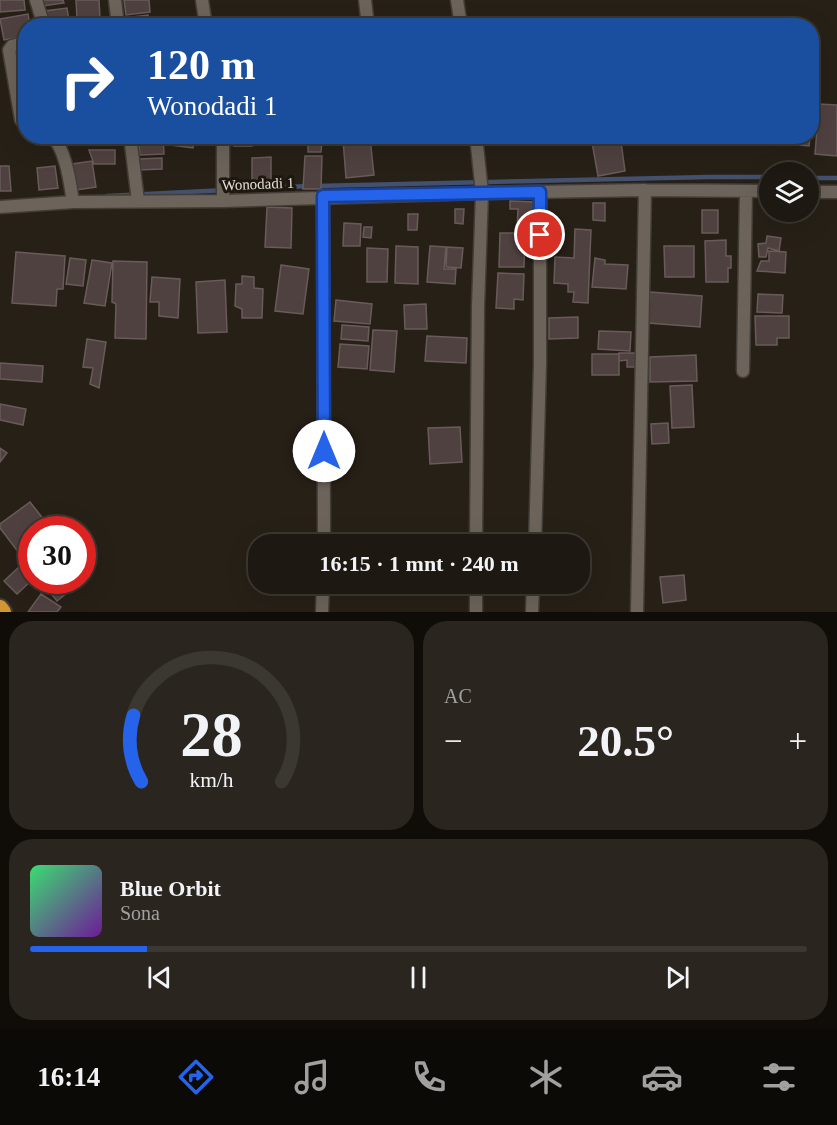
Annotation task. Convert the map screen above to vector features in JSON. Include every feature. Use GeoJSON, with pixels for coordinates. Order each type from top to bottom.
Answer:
{"type":"FeatureCollection","features":[{"type":"Feature","properties":{"kind":"highway"},"geometry":{"type":"LineString","coordinates":[[0,608],[3,612]]}},
{"type":"Feature","properties":{"kind":"street"},"geometry":{"type":"LineString","coordinates":[[36,0],[42,18]]}},
{"type":"Feature","properties":{"kind":"street"},"geometry":{"type":"LineString","coordinates":[[115,0],[117,18]]}},
{"type":"Feature","properties":{"kind":"street"},"geometry":{"type":"LineString","coordinates":[[202,0],[205,18]]}},
{"type":"Feature","properties":{"kind":"street"},"geometry":{"type":"LineString","coordinates":[[364,0],[367,18]]}},
{"type":"Feature","properties":{"kind":"street"},"geometry":{"type":"LineString","coordinates":[[457,0],[460,18]]}},
{"type":"Feature","properties":{"kind":"street"},"geometry":{"type":"LineString","coordinates":[[18,44],[9,50],[18,102]]}},
{"type":"Feature","properties":{"kind":"street"},"geometry":{"type":"LineString","coordinates":[[58,144],[67,170],[73,202]]}},
{"type":"Feature","properties":{"kind":"street"},"geometry":{"type":"LineString","coordinates":[[131,144],[138,201]]}},
{"type":"Feature","properties":{"kind":"street"},"geometry":{"type":"LineString","coordinates":[[223,144],[223,193]]}},
{"type":"Feature","properties":{"kind":"street"},"geometry":{"type":"LineString","coordinates":[[476,534],[482,193],[477,144]]}},
{"type":"Feature","properties":{"kind":"street"},"geometry":{"type":"LineString","coordinates":[[637,612],[645,190]]}},
{"type":"Feature","properties":{"kind":"street","name":"Wonodadi 1"},"geometry":{"type":"LineString","coordinates":[[0,207],[73,202],[138,201],[223,193],[323,196],[645,190],[759,191]]}},
{"type":"Feature","properties":{"kind":"street"},"geometry":{"type":"LineString","coordinates":[[743,371],[746,191]]}},
{"type":"Feature","properties":{"kind":"street"},"geometry":{"type":"LineString","coordinates":[[535,534],[540,192]]}},
{"type":"Feature","properties":{"kind":"street"},"geometry":{"type":"LineString","coordinates":[[819,192],[837,192]]}},
{"type":"Feature","properties":{"kind":"street"},"geometry":{"type":"LineString","coordinates":[[323,196],[324,534]]}},
{"type":"Feature","properties":{"kind":"street"},"geometry":{"type":"LineString","coordinates":[[322,612],[323,594]]}},
{"type":"Feature","properties":{"kind":"street"},"geometry":{"type":"LineString","coordinates":[[476,594],[476,612]]}},
{"type":"Feature","properties":{"kind":"street"},"geometry":{"type":"LineString","coordinates":[[532,612],[533,594]]}},
{"type":"Feature","properties":{"kind":"building"},"geometry":{"type":"Polygon","coordinates":[[[0,0],[24,0],[25,10],[0,12],[0,0]]]}},
{"type":"Feature","properties":{"kind":"building"},"geometry":{"type":"Polygon","coordinates":[[[42,0],[63,0],[64,3],[43,6],[42,0]]]}},
{"type":"Feature","properties":{"kind":"building"},"geometry":{"type":"Polygon","coordinates":[[[76,0],[99,0],[100,18],[77,18],[76,0]]]}},
{"type":"Feature","properties":{"kind":"building"},"geometry":{"type":"Polygon","coordinates":[[[124,0],[149,0],[150,12],[126,15],[124,0]]]}},
{"type":"Feature","properties":{"kind":"building"},"geometry":{"type":"Polygon","coordinates":[[[67,8],[69,18],[46,18],[45,11],[67,8]]]}},
{"type":"Feature","properties":{"kind":"building"},"geometry":{"type":"Polygon","coordinates":[[[28,14],[29,18],[18,18],[18,37],[4,40],[0,19],[28,14]]]}},
{"type":"Feature","properties":{"kind":"building"},"geometry":{"type":"Polygon","coordinates":[[[148,15],[149,18],[125,18],[148,15]]]}},
{"type":"Feature","properties":{"kind":"building"},"geometry":{"type":"Polygon","coordinates":[[[819,104],[837,105],[837,156],[815,154],[816,144],[819,144],[819,104]]]}},
{"type":"Feature","properties":{"kind":"building"},"geometry":{"type":"Polygon","coordinates":[[[139,144],[163,144],[164,154],[140,155],[139,144]]]}},
{"type":"Feature","properties":{"kind":"building"},"geometry":{"type":"Polygon","coordinates":[[[171,144],[194,144],[193,148],[171,144]]]}},
{"type":"Feature","properties":{"kind":"building"},"geometry":{"type":"Polygon","coordinates":[[[234,144],[252,144],[252,146],[234,146],[234,144]]]}},
{"type":"Feature","properties":{"kind":"building"},"geometry":{"type":"Polygon","coordinates":[[[308,144],[322,144],[321,152],[308,152],[308,144]]]}},
{"type":"Feature","properties":{"kind":"building"},"geometry":{"type":"Polygon","coordinates":[[[343,144],[371,144],[374,175],[346,178],[343,144]]]}},
{"type":"Feature","properties":{"kind":"building"},"geometry":{"type":"Polygon","coordinates":[[[592,144],[621,144],[625,171],[598,176],[592,144]]]}},
{"type":"Feature","properties":{"kind":"building"},"geometry":{"type":"Polygon","coordinates":[[[89,150],[115,150],[115,164],[94,164],[89,150]]]}},
{"type":"Feature","properties":{"kind":"building"},"geometry":{"type":"Polygon","coordinates":[[[305,156],[322,156],[321,189],[303,189],[305,156]]]}},
{"type":"Feature","properties":{"kind":"building"},"geometry":{"type":"Polygon","coordinates":[[[271,157],[271,184],[252,184],[252,158],[271,157]]]}},
{"type":"Feature","properties":{"kind":"building"},"geometry":{"type":"Polygon","coordinates":[[[162,158],[162,169],[139,170],[139,159],[162,158]]]}},
{"type":"Feature","properties":{"kind":"building"},"geometry":{"type":"Polygon","coordinates":[[[92,161],[96,187],[76,190],[72,164],[92,161]]]}},
{"type":"Feature","properties":{"kind":"building"},"geometry":{"type":"Polygon","coordinates":[[[0,166],[9,166],[11,191],[0,191],[0,166]]]}},
{"type":"Feature","properties":{"kind":"building"},"geometry":{"type":"Polygon","coordinates":[[[55,166],[58,188],[39,190],[37,168],[55,166]]]}},
{"type":"Feature","properties":{"kind":"building"},"geometry":{"type":"Polygon","coordinates":[[[510,201],[536,202],[535,231],[517,230],[518,209],[510,209],[510,201]]]}},
{"type":"Feature","properties":{"kind":"building"},"geometry":{"type":"Polygon","coordinates":[[[593,203],[605,203],[605,221],[593,220],[593,203]]]}},
{"type":"Feature","properties":{"kind":"building"},"geometry":{"type":"Polygon","coordinates":[[[267,207],[292,208],[291,248],[265,247],[267,207]]]}},
{"type":"Feature","properties":{"kind":"building"},"geometry":{"type":"Polygon","coordinates":[[[455,209],[464,209],[463,224],[455,223],[455,209]]]}},
{"type":"Feature","properties":{"kind":"building"},"geometry":{"type":"Polygon","coordinates":[[[702,210],[718,210],[718,233],[702,233],[702,210]]]}},
{"type":"Feature","properties":{"kind":"building"},"geometry":{"type":"Polygon","coordinates":[[[408,214],[418,214],[417,230],[408,230],[408,214]]]}},
{"type":"Feature","properties":{"kind":"building"},"geometry":{"type":"Polygon","coordinates":[[[344,223],[361,224],[360,246],[343,246],[344,223]]]}},
{"type":"Feature","properties":{"kind":"building"},"geometry":{"type":"Polygon","coordinates":[[[364,227],[372,227],[371,238],[363,237],[364,227]]]}},
{"type":"Feature","properties":{"kind":"building"},"geometry":{"type":"Polygon","coordinates":[[[575,229],[591,230],[588,303],[573,302],[574,292],[568,292],[568,284],[554,283],[555,257],[574,258],[575,229]]]}},
{"type":"Feature","properties":{"kind":"building"},"geometry":{"type":"Polygon","coordinates":[[[500,233],[525,233],[524,267],[499,267],[500,233]]]}},
{"type":"Feature","properties":{"kind":"building"},"geometry":{"type":"Polygon","coordinates":[[[767,236],[781,238],[779,251],[768,248],[766,257],[759,257],[758,244],[766,243],[767,236]]]}},
{"type":"Feature","properties":{"kind":"building"},"geometry":{"type":"Polygon","coordinates":[[[726,240],[726,256],[731,256],[728,282],[706,282],[705,241],[726,240]]]}},
{"type":"Feature","properties":{"kind":"building"},"geometry":{"type":"Polygon","coordinates":[[[396,246],[418,247],[418,284],[395,283],[396,246]]]}},
{"type":"Feature","properties":{"kind":"building"},"geometry":{"type":"Polygon","coordinates":[[[430,246],[446,247],[444,269],[456,269],[455,284],[427,282],[430,246]]]}},
{"type":"Feature","properties":{"kind":"building"},"geometry":{"type":"Polygon","coordinates":[[[664,246],[694,246],[694,277],[665,277],[664,246]]]}},
{"type":"Feature","properties":{"kind":"building"},"geometry":{"type":"Polygon","coordinates":[[[447,247],[463,248],[461,268],[446,267],[447,247]]]}},
{"type":"Feature","properties":{"kind":"building"},"geometry":{"type":"Polygon","coordinates":[[[367,248],[388,249],[387,282],[367,282],[367,248]]]}},
{"type":"Feature","properties":{"kind":"building"},"geometry":{"type":"Polygon","coordinates":[[[769,251],[786,252],[785,273],[757,271],[761,261],[769,261],[769,251]]]}},
{"type":"Feature","properties":{"kind":"building"},"geometry":{"type":"Polygon","coordinates":[[[16,252],[65,256],[63,289],[57,289],[56,306],[12,303],[16,252]]]}},
{"type":"Feature","properties":{"kind":"building"},"geometry":{"type":"Polygon","coordinates":[[[70,258],[86,260],[83,286],[66,284],[70,258]]]}},
{"type":"Feature","properties":{"kind":"building"},"geometry":{"type":"Polygon","coordinates":[[[595,258],[605,260],[605,264],[628,265],[626,289],[592,287],[595,258]]]}},
{"type":"Feature","properties":{"kind":"building"},"geometry":{"type":"Polygon","coordinates":[[[92,260],[112,263],[105,306],[84,303],[92,260]]]}},
{"type":"Feature","properties":{"kind":"building"},"geometry":{"type":"Polygon","coordinates":[[[113,261],[147,262],[146,339],[115,338],[116,304],[112,302],[113,261]]]}},
{"type":"Feature","properties":{"kind":"building"},"geometry":{"type":"Polygon","coordinates":[[[281,265],[309,269],[303,314],[275,311],[281,265]]]}},
{"type":"Feature","properties":{"kind":"building"},"geometry":{"type":"Polygon","coordinates":[[[498,273],[524,274],[523,300],[514,299],[514,309],[496,308],[498,273]]]}},
{"type":"Feature","properties":{"kind":"building"},"geometry":{"type":"Polygon","coordinates":[[[242,276],[254,277],[254,288],[263,289],[262,318],[242,318],[242,309],[235,306],[236,284],[242,284],[242,276]]]}},
{"type":"Feature","properties":{"kind":"building"},"geometry":{"type":"Polygon","coordinates":[[[152,277],[180,279],[178,318],[159,316],[159,302],[150,302],[152,277]]]}},
{"type":"Feature","properties":{"kind":"building"},"geometry":{"type":"Polygon","coordinates":[[[225,280],[227,332],[198,333],[196,282],[225,280]]]}},
{"type":"Feature","properties":{"kind":"building"},"geometry":{"type":"Polygon","coordinates":[[[650,292],[702,296],[700,327],[648,323],[650,292]]]}},
{"type":"Feature","properties":{"kind":"building"},"geometry":{"type":"Polygon","coordinates":[[[758,294],[783,295],[782,313],[757,312],[758,294]]]}},
{"type":"Feature","properties":{"kind":"building"},"geometry":{"type":"Polygon","coordinates":[[[336,300],[372,304],[370,324],[334,321],[336,300]]]}},
{"type":"Feature","properties":{"kind":"building"},"geometry":{"type":"Polygon","coordinates":[[[426,304],[427,329],[405,329],[404,305],[426,304]]]}},
{"type":"Feature","properties":{"kind":"building"},"geometry":{"type":"Polygon","coordinates":[[[755,316],[789,316],[789,338],[777,338],[777,345],[756,345],[755,316]]]}},
{"type":"Feature","properties":{"kind":"building"},"geometry":{"type":"Polygon","coordinates":[[[578,317],[578,338],[549,339],[549,318],[578,317]]]}},
{"type":"Feature","properties":{"kind":"building"},"geometry":{"type":"Polygon","coordinates":[[[342,325],[369,327],[368,341],[341,339],[342,325]]]}},
{"type":"Feature","properties":{"kind":"building"},"geometry":{"type":"Polygon","coordinates":[[[373,330],[397,331],[394,372],[370,370],[373,330]]]}},
{"type":"Feature","properties":{"kind":"building"},"geometry":{"type":"Polygon","coordinates":[[[599,331],[631,332],[630,351],[598,349],[599,331]]]}},
{"type":"Feature","properties":{"kind":"building"},"geometry":{"type":"Polygon","coordinates":[[[427,336],[467,338],[466,363],[425,361],[427,336]]]}},
{"type":"Feature","properties":{"kind":"building"},"geometry":{"type":"Polygon","coordinates":[[[87,339],[106,342],[99,388],[90,384],[93,368],[83,367],[87,339]]]}},
{"type":"Feature","properties":{"kind":"building"},"geometry":{"type":"Polygon","coordinates":[[[340,344],[369,346],[367,369],[338,367],[340,344]]]}},
{"type":"Feature","properties":{"kind":"building"},"geometry":{"type":"Polygon","coordinates":[[[619,353],[638,353],[638,367],[627,367],[627,360],[619,361],[619,353]]]}},
{"type":"Feature","properties":{"kind":"building"},"geometry":{"type":"Polygon","coordinates":[[[592,354],[619,354],[619,375],[592,375],[592,354]]]}},
{"type":"Feature","properties":{"kind":"building"},"geometry":{"type":"Polygon","coordinates":[[[696,355],[697,381],[650,382],[650,357],[696,355]]]}},
{"type":"Feature","properties":{"kind":"building"},"geometry":{"type":"Polygon","coordinates":[[[0,363],[43,366],[42,382],[0,379],[0,363]]]}},
{"type":"Feature","properties":{"kind":"building"},"geometry":{"type":"Polygon","coordinates":[[[692,385],[694,427],[672,428],[670,386],[692,385]]]}},
{"type":"Feature","properties":{"kind":"building"},"geometry":{"type":"Polygon","coordinates":[[[0,404],[26,409],[23,425],[0,420],[0,404]]]}},
{"type":"Feature","properties":{"kind":"building"},"geometry":{"type":"Polygon","coordinates":[[[668,423],[669,443],[652,444],[651,424],[668,423]]]}},
{"type":"Feature","properties":{"kind":"building"},"geometry":{"type":"Polygon","coordinates":[[[460,427],[462,462],[430,464],[428,428],[460,427]]]}},
{"type":"Feature","properties":{"kind":"building"},"geometry":{"type":"Polygon","coordinates":[[[0,448],[7,453],[0,462],[0,448]]]}},
{"type":"Feature","properties":{"kind":"building"},"geometry":{"type":"Polygon","coordinates":[[[30,502],[41,516],[18,516],[18,552],[0,528],[0,524],[30,502]]]}},
{"type":"Feature","properties":{"kind":"building"},"geometry":{"type":"Polygon","coordinates":[[[18,568],[18,593],[4,581],[18,568]]]}},
{"type":"Feature","properties":{"kind":"building"},"geometry":{"type":"Polygon","coordinates":[[[684,575],[686,600],[663,603],[660,577],[684,575]]]}},
{"type":"Feature","properties":{"kind":"building"},"geometry":{"type":"Polygon","coordinates":[[[41,594],[61,607],[57,612],[28,612],[41,594]]]}},
{"type":"Feature","properties":{"kind":"building"},"geometry":{"type":"Polygon","coordinates":[[[51,594],[66,594],[57,601],[51,594]]]}},
{"type":"Feature","properties":{"kind":"waterway"},"geometry":{"type":"LineString","coordinates":[[316,186],[759,177]]}},
{"type":"Feature","properties":{"kind":"waterway"},"geometry":{"type":"LineString","coordinates":[[819,178],[837,178]]}},
{"type":"Feature","properties":{"kind":"waterway"},"geometry":{"type":"LineString","coordinates":[[107,196],[308,186]]}},
{"type":"Feature","properties":{"kind":"route"},"geometry":{"type":"LineString","coordinates":[[324,451],[323,196],[540,192],[540,235]]}}]}
